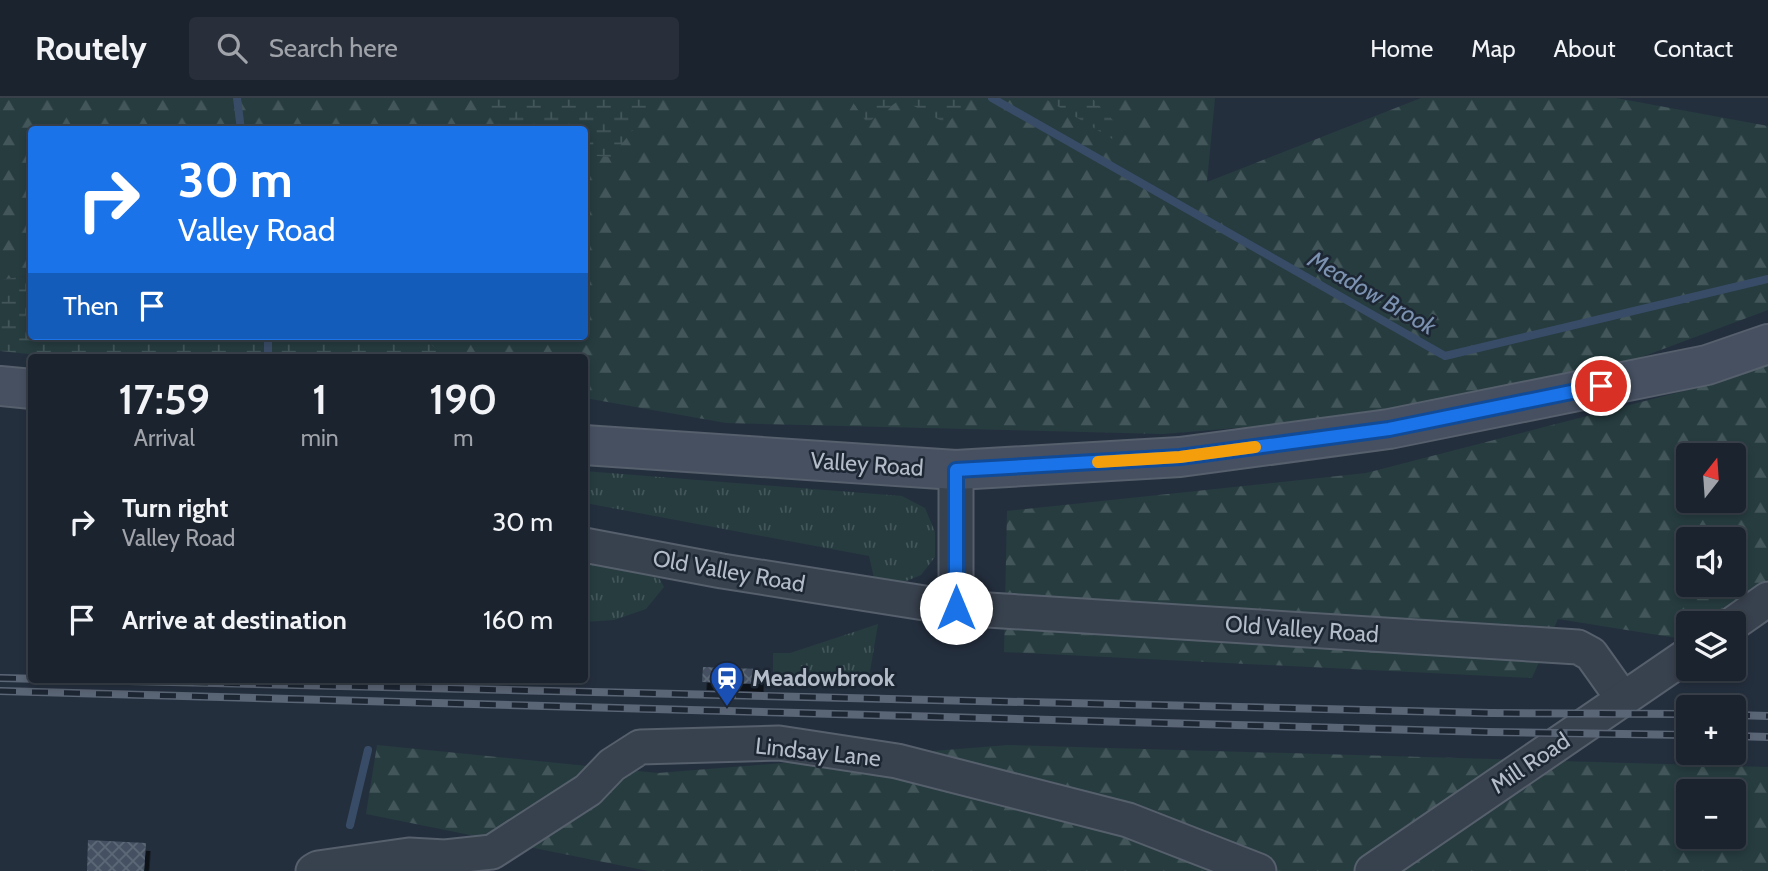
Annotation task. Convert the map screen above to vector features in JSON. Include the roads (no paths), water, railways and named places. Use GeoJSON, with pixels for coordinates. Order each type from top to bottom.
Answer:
{"type":"FeatureCollection","features":[{"type":"Feature","properties":{"kind":"main road","name":"Valley Road"},"geometry":{"type":"LineString","coordinates":[[588,445],[956,470],[1180,457],[1389,429],[1707,365],[1768,344]]}},
{"type":"Feature","properties":{"kind":"main road"},"geometry":{"type":"LineString","coordinates":[[0,386],[28,389]]}},
{"type":"Feature","properties":{"kind":"street"},"geometry":{"type":"LineString","coordinates":[[956,470],[956,608]]}},
{"type":"Feature","properties":{"kind":"street","name":"Old Valley Road"},"geometry":{"type":"LineString","coordinates":[[588,546],[722,571],[956,608],[1577,647],[1591,654],[1623,699]]}},
{"type":"Feature","properties":{"kind":"street"},"geometry":{"type":"LineString","coordinates":[[1746,615],[1768,599]]}},
{"type":"Feature","properties":{"kind":"street","name":"Mill Road"},"geometry":{"type":"LineString","coordinates":[[1372,871],[1676,663]]}},
{"type":"Feature","properties":{"kind":"street","name":"Lindsay Lane"},"geometry":{"type":"LineString","coordinates":[[313,871],[318,868],[409,855],[445,857],[492,852],[588,790],[612,765],[640,747],[779,743],[897,761],[1128,820],[1259,871]]}},
{"type":"Feature","properties":{"kind":"waterway"},"geometry":{"type":"LineString","coordinates":[[237,98],[240,126]]}},
{"type":"Feature","properties":{"kind":"waterway","name":"Meadow Brook"},"geometry":{"type":"LineString","coordinates":[[992,98],[1445,356],[1768,279]]}},
{"type":"Feature","properties":{"kind":"waterway"},"geometry":{"type":"LineString","coordinates":[[268,340],[268,354]]}},
{"type":"Feature","properties":{"kind":"waterway"},"geometry":{"type":"LineString","coordinates":[[350,825],[368,750]]}},
{"type":"Feature","properties":{"kind":"railway"},"geometry":{"type":"LineString","coordinates":[[0,678],[28,679]]}},
{"type":"Feature","properties":{"kind":"railway"},"geometry":{"type":"LineString","coordinates":[[213,683],[1491,713],[1676,714]]}},
{"type":"Feature","properties":{"kind":"railway"},"geometry":{"type":"LineString","coordinates":[[0,691],[1488,732],[1676,735]]}},
{"type":"Feature","properties":{"kind":"railway"},"geometry":{"type":"LineString","coordinates":[[1746,715],[1768,716]]}},
{"type":"Feature","properties":{"kind":"railway"},"geometry":{"type":"LineString","coordinates":[[1746,736],[1768,737]]}},
{"type":"Feature","properties":{"kind":"place","name":"Meadowbrook"},"geometry":{"type":"Point","coordinates":[727,708]}}]}
